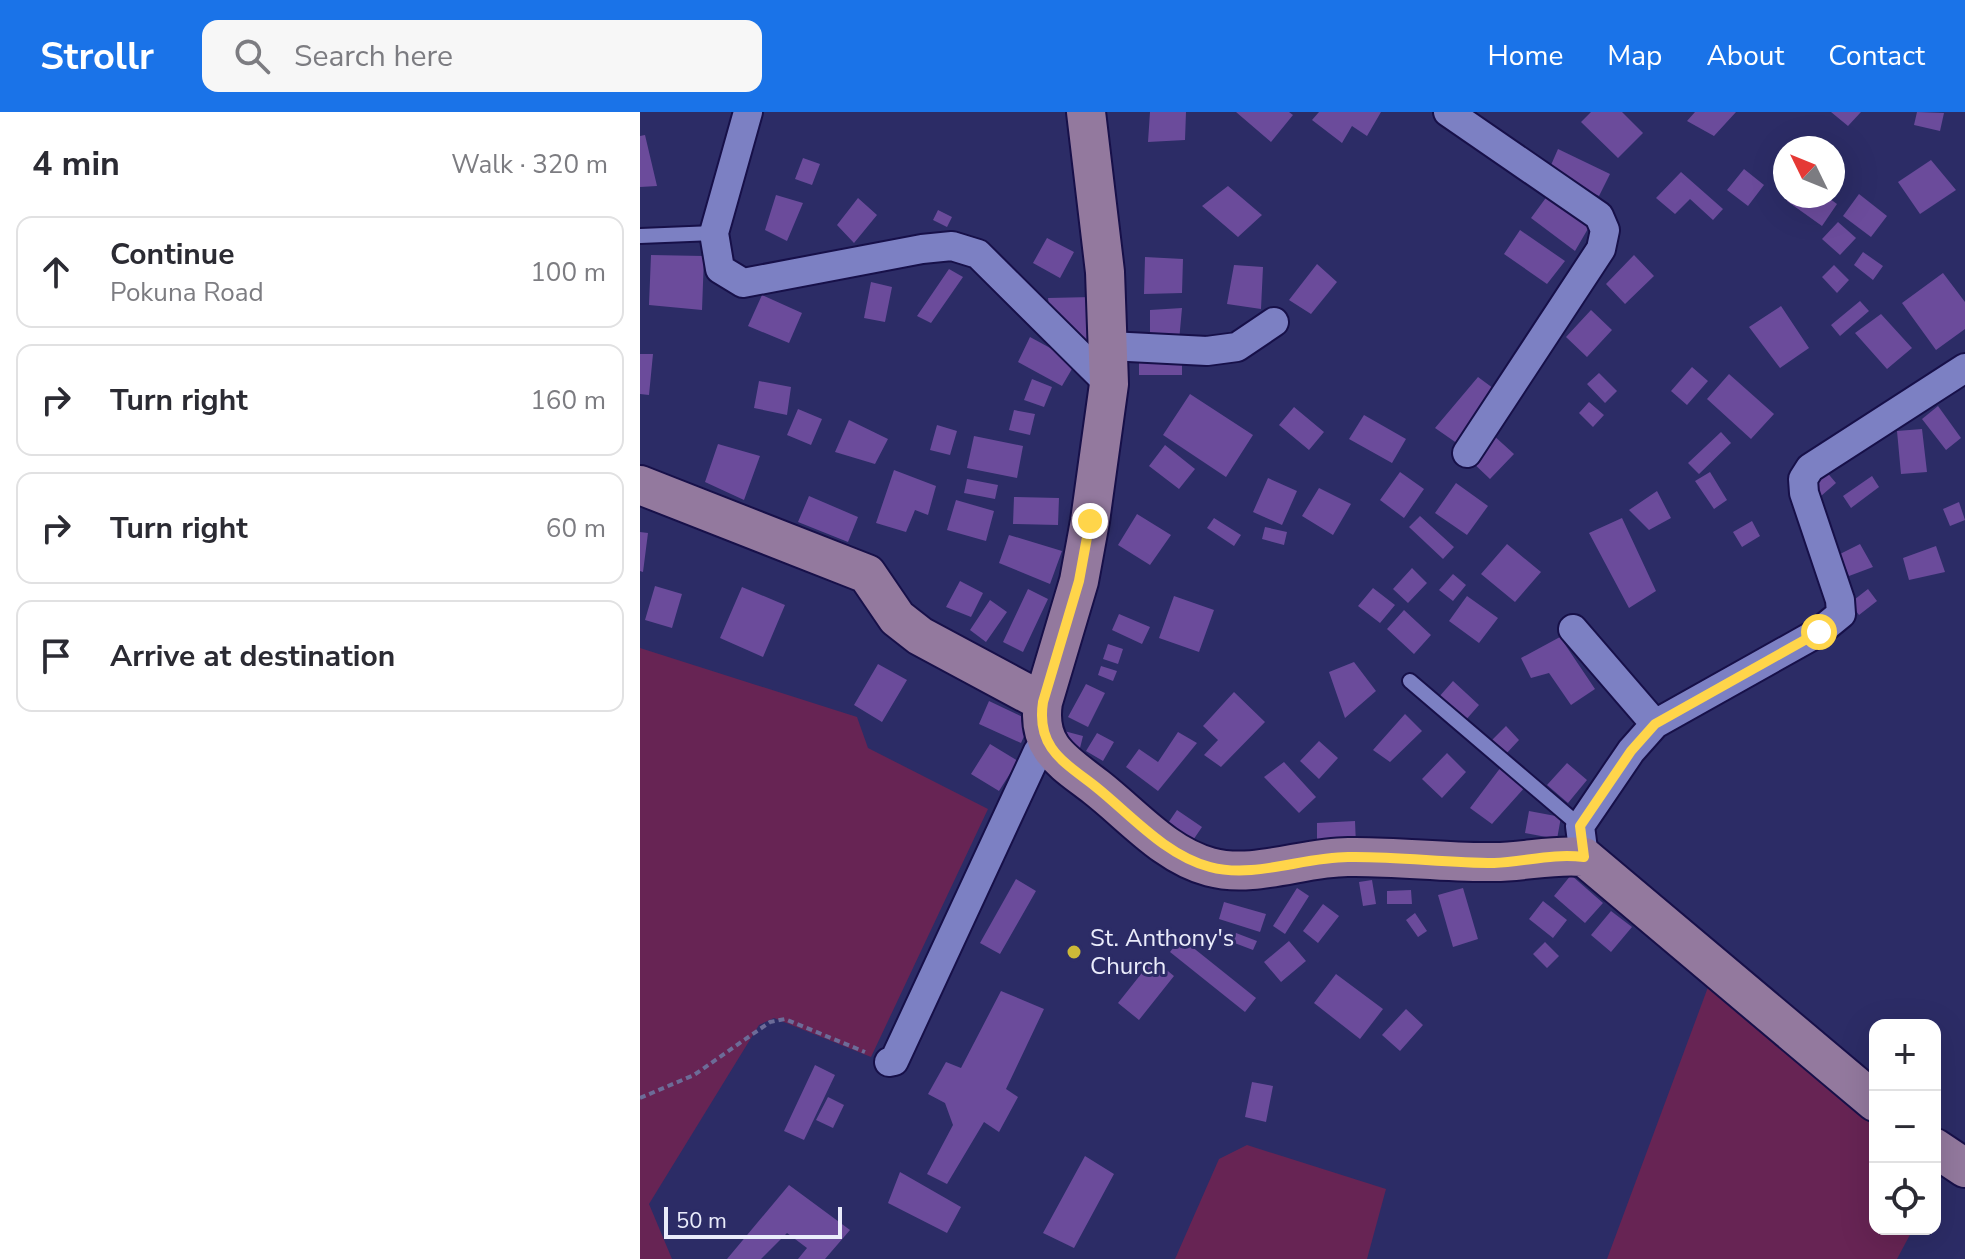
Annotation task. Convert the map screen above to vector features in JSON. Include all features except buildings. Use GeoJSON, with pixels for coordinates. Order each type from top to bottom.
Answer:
{"type":"FeatureCollection","features":[{"type":"Feature","properties":{"kind":"street"},"geometry":{"type":"LineString","coordinates":[[748,112],[714,233],[720,269],[743,283],[952,246],[978,254],[1109,384]]}},
{"type":"Feature","properties":{"kind":"street"},"geometry":{"type":"LineString","coordinates":[[1448,112],[1599,216],[1605,230],[1601,249],[1467,453]]}},
{"type":"Feature","properties":{"kind":"street"},"geometry":{"type":"LineString","coordinates":[[1083,114],[1105,272],[1109,384],[1079,581],[1040,720],[1047,744],[1065,763],[1154,837],[1209,867],[1245,870],[1347,857],[1498,863],[1560,854],[1582,842],[1631,751],[1655,724],[1819,632],[1841,614],[1840,600],[1804,493],[1803,479],[1810,468],[1965,368]]}},
{"type":"Feature","properties":{"kind":"street"},"geometry":{"type":"LineString","coordinates":[[1109,346],[1207,351],[1237,347],[1274,322]]}},
{"type":"Feature","properties":{"kind":"street"},"geometry":{"type":"LineString","coordinates":[[640,485],[867,574],[897,618],[920,636],[1043,702]]}},
{"type":"Feature","properties":{"kind":"street"},"geometry":{"type":"LineString","coordinates":[[1573,629],[1655,724]]}},
{"type":"Feature","properties":{"kind":"street"},"geometry":{"type":"LineString","coordinates":[[889,1062],[894,1061],[1038,751],[1047,744]]}},
{"type":"Feature","properties":{"kind":"street"},"geometry":{"type":"LineString","coordinates":[[1582,842],[1869,1097]]}},
{"type":"Feature","properties":{"kind":"street"},"geometry":{"type":"LineString","coordinates":[[1941,1152],[1965,1168]]}},
{"type":"Feature","properties":{"kind":"lane"},"geometry":{"type":"LineString","coordinates":[[640,236],[714,233]]}},
{"type":"Feature","properties":{"kind":"lane"},"geometry":{"type":"LineString","coordinates":[[1410,681],[1582,842]]}},
{"type":"Feature","properties":{"kind":"path"},"geometry":{"type":"LineString","coordinates":[[640,1098],[694,1075],[770,1022],[785,1019],[889,1062]]}},
{"type":"Feature","properties":{"kind":"shaded area"},"geometry":{"type":"Polygon","coordinates":[[[640,648],[857,717],[868,748],[988,809],[871,1057],[774,1018],[759,1025],[649,1204],[672,1259],[640,1259],[640,648]]]}},
{"type":"Feature","properties":{"kind":"shaded area"},"geometry":{"type":"Polygon","coordinates":[[[1714,971],[1869,1097],[1869,1235],[1910,1235],[1897,1259],[1607,1259],[1714,971]]]}},
{"type":"Feature","properties":{"kind":"shaded area"},"geometry":{"type":"Polygon","coordinates":[[[1247,1145],[1386,1189],[1367,1259],[1175,1259],[1219,1159],[1247,1145]]]}},
{"type":"Feature","properties":{"kind":"place","name":"St. Anthony's Church"},"geometry":{"type":"Point","coordinates":[1074,952]}},
{"type":"Feature","properties":{"kind":"route"},"geometry":{"type":"LineString","coordinates":[[1090,521],[1079,581],[1043,702],[1040,720],[1047,744],[1065,763],[1154,837],[1209,867],[1245,870],[1347,857],[1498,863],[1560,854],[1584,857],[1580,826],[1631,751],[1655,724],[1819,632]]}}]}
